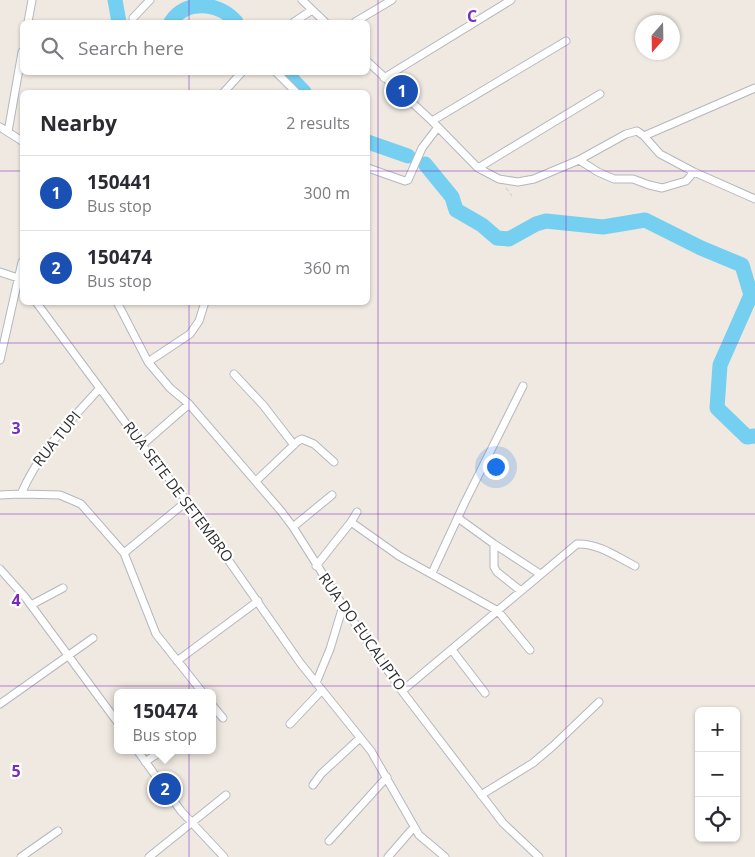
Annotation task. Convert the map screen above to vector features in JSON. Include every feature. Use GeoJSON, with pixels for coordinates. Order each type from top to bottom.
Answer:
{"type":"FeatureCollection","features":[{"type":"Feature","properties":{"kind":"street"},"geometry":{"type":"LineString","coordinates":[[28,20],[32,0]]}},
{"type":"Feature","properties":{"kind":"street"},"geometry":{"type":"LineString","coordinates":[[133,18],[150,0]]}},
{"type":"Feature","properties":{"kind":"street"},"geometry":{"type":"LineString","coordinates":[[302,0],[323,20]]}},
{"type":"Feature","properties":{"kind":"street"},"geometry":{"type":"LineString","coordinates":[[358,20],[392,0]]}},
{"type":"Feature","properties":{"kind":"street"},"geometry":{"type":"LineString","coordinates":[[384,78],[511,0]]}},
{"type":"Feature","properties":{"kind":"street"},"geometry":{"type":"LineString","coordinates":[[297,20],[312,10]]}},
{"type":"Feature","properties":{"kind":"street"},"geometry":{"type":"LineString","coordinates":[[370,169],[405,181],[411,176],[422,148],[435,124],[566,41]]}},
{"type":"Feature","properties":{"kind":"street"},"geometry":{"type":"LineString","coordinates":[[20,60],[2,130],[20,140]]}},
{"type":"Feature","properties":{"kind":"street"},"geometry":{"type":"LineString","coordinates":[[370,64],[435,124],[478,168],[499,179],[525,181],[579,160],[631,132],[637,131],[660,154],[694,172],[755,199]]}},
{"type":"Feature","properties":{"kind":"street"},"geometry":{"type":"LineString","coordinates":[[226,90],[239,75]]}},
{"type":"Feature","properties":{"kind":"street"},"geometry":{"type":"LineString","coordinates":[[279,75],[294,90]]}},
{"type":"Feature","properties":{"kind":"street"},"geometry":{"type":"LineString","coordinates":[[644,136],[755,88]]}},
{"type":"Feature","properties":{"kind":"street"},"geometry":{"type":"LineString","coordinates":[[478,168],[600,94]]}},
{"type":"Feature","properties":{"kind":"street"},"geometry":{"type":"LineString","coordinates":[[579,160],[614,179],[633,179],[662,188],[686,181],[694,172]]}},
{"type":"Feature","properties":{"kind":"street"},"geometry":{"type":"LineString","coordinates":[[0,272],[20,281],[0,360]]}},
{"type":"Feature","properties":{"kind":"street","name":"RUA SETE DE SETEMBRO"},"geometry":{"type":"LineString","coordinates":[[38,305],[142,445],[187,501],[301,664],[371,751],[419,835],[445,857]]}},
{"type":"Feature","properties":{"kind":"street","name":"RUA DO EUCALIPTO"},"geometry":{"type":"LineString","coordinates":[[119,305],[148,362],[170,388],[189,404],[293,527],[316,566],[402,690],[503,823],[539,857]]}},
{"type":"Feature","properties":{"kind":"street"},"geometry":{"type":"LineString","coordinates":[[148,362],[190,334],[199,321],[204,305]]}},
{"type":"Feature","properties":{"kind":"street"},"geometry":{"type":"LineString","coordinates":[[234,374],[263,405],[294,445]]}},
{"type":"Feature","properties":{"kind":"street"},"geometry":{"type":"LineString","coordinates":[[432,573],[522,386]]}},
{"type":"Feature","properties":{"kind":"street","name":"RUA TUPI"},"geometry":{"type":"LineString","coordinates":[[21,494],[29,474],[46,449],[100,388]]}},
{"type":"Feature","properties":{"kind":"street"},"geometry":{"type":"LineString","coordinates":[[142,445],[189,404]]}},
{"type":"Feature","properties":{"kind":"street"},"geometry":{"type":"LineString","coordinates":[[256,481],[298,441],[306,440],[314,444],[334,462]]}},
{"type":"Feature","properties":{"kind":"street"},"geometry":{"type":"LineString","coordinates":[[0,495],[60,495],[81,504],[124,553],[154,630],[200,689]]}},
{"type":"Feature","properties":{"kind":"street"},"geometry":{"type":"LineString","coordinates":[[293,527],[332,495]]}},
{"type":"Feature","properties":{"kind":"street"},"geometry":{"type":"LineString","coordinates":[[124,553],[187,501]]}},
{"type":"Feature","properties":{"kind":"street"},"geometry":{"type":"LineString","coordinates":[[316,566],[357,512]]}},
{"type":"Feature","properties":{"kind":"street"},"geometry":{"type":"LineString","coordinates":[[458,518],[540,574]]}},
{"type":"Feature","properties":{"kind":"street"},"geometry":{"type":"LineString","coordinates":[[351,522],[394,552],[498,611],[530,650]]}},
{"type":"Feature","properties":{"kind":"street"},"geometry":{"type":"LineString","coordinates":[[494,544],[494,567],[497,572],[521,591]]}},
{"type":"Feature","properties":{"kind":"street"},"geometry":{"type":"LineString","coordinates":[[402,690],[577,544],[590,544],[635,566]]}},
{"type":"Feature","properties":{"kind":"street"},"geometry":{"type":"LineString","coordinates":[[0,569],[31,605],[114,717]]}},
{"type":"Feature","properties":{"kind":"street"},"geometry":{"type":"LineString","coordinates":[[31,605],[63,588]]}},
{"type":"Feature","properties":{"kind":"street"},"geometry":{"type":"LineString","coordinates":[[177,661],[258,601]]}},
{"type":"Feature","properties":{"kind":"street"},"geometry":{"type":"LineString","coordinates":[[316,683],[330,650],[343,606]]}},
{"type":"Feature","properties":{"kind":"street"},"geometry":{"type":"LineString","coordinates":[[0,704],[93,638]]}},
{"type":"Feature","properties":{"kind":"street"},"geometry":{"type":"LineString","coordinates":[[452,650],[486,693]]}},
{"type":"Feature","properties":{"kind":"street"},"geometry":{"type":"LineString","coordinates":[[290,724],[322,690]]}},
{"type":"Feature","properties":{"kind":"street"},"geometry":{"type":"LineString","coordinates":[[481,795],[533,763],[599,702]]}},
{"type":"Feature","properties":{"kind":"street"},"geometry":{"type":"LineString","coordinates":[[216,710],[223,718]]}},
{"type":"Feature","properties":{"kind":"street"},"geometry":{"type":"LineString","coordinates":[[314,786],[321,774],[360,738]]}},
{"type":"Feature","properties":{"kind":"street"},"geometry":{"type":"LineString","coordinates":[[140,754],[191,823],[224,857]]}},
{"type":"Feature","properties":{"kind":"street"},"geometry":{"type":"LineString","coordinates":[[145,762],[158,754]]}},
{"type":"Feature","properties":{"kind":"street"},"geometry":{"type":"LineString","coordinates":[[329,840],[387,777]]}},
{"type":"Feature","properties":{"kind":"street"},"geometry":{"type":"LineString","coordinates":[[149,857],[226,795]]}},
{"type":"Feature","properties":{"kind":"street"},"geometry":{"type":"LineString","coordinates":[[388,857],[414,827]]}},
{"type":"Feature","properties":{"kind":"street"},"geometry":{"type":"LineString","coordinates":[[21,857],[58,831]]}},
{"type":"Feature","properties":{"kind":"waterway"},"geometry":{"type":"LineString","coordinates":[[115,0],[119,20]]}},
{"type":"Feature","properties":{"kind":"waterway"},"geometry":{"type":"LineString","coordinates":[[173,20],[185,10],[202,6],[220,10],[234,20]]}},
{"type":"Feature","properties":{"kind":"waterway"},"geometry":{"type":"LineString","coordinates":[[288,75],[302,90]]}},
{"type":"Feature","properties":{"kind":"waterway"},"geometry":{"type":"LineString","coordinates":[[370,143],[408,156]]}},
{"type":"Feature","properties":{"kind":"waterway"},"geometry":{"type":"LineString","coordinates":[[425,164],[452,197],[456,210],[482,225],[497,238],[509,239],[536,224],[546,221],[603,227],[645,220],[701,248],[742,265],[751,295],[720,365],[717,408],[747,437],[755,436]]}},
{"type":"Feature","properties":{"kind":"place","name":"150441"},"geometry":{"type":"Point","coordinates":[402,91]}},
{"type":"Feature","properties":{"kind":"place","name":"150474"},"geometry":{"type":"Point","coordinates":[165,789]}}]}
